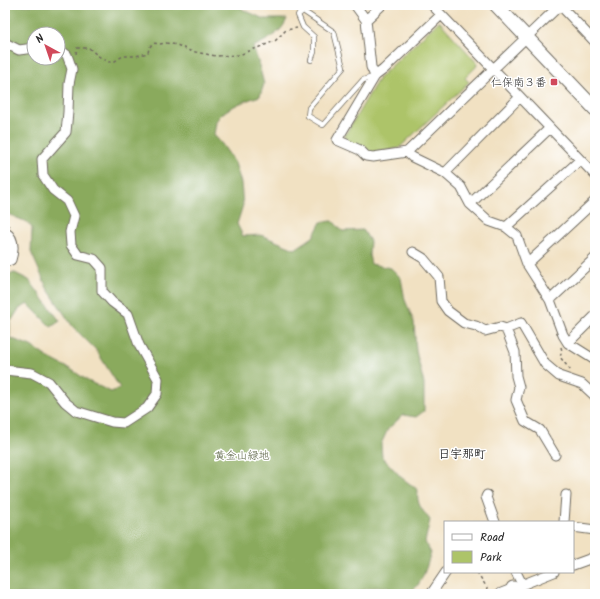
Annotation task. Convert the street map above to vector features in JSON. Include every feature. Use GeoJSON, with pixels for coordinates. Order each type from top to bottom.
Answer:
{"type":"FeatureCollection","features":[{"type":"Feature","properties":{"kind":"street"},"geometry":{"type":"LineString","coordinates":[[355,5],[366,20],[371,66],[375,76]]}},
{"type":"Feature","properties":{"kind":"street"},"geometry":{"type":"LineString","coordinates":[[366,20],[382,5]]}},
{"type":"Feature","properties":{"kind":"street"},"geometry":{"type":"LineString","coordinates":[[432,5],[595,175]]}},
{"type":"Feature","properties":{"kind":"street"},"geometry":{"type":"LineString","coordinates":[[496,5],[595,109]]}},
{"type":"Feature","properties":{"kind":"street"},"geometry":{"type":"LineString","coordinates":[[441,15],[375,76],[337,140],[360,150],[366,156],[373,157],[408,152],[560,5],[595,42]]}},
{"type":"Feature","properties":{"kind":"street"},"geometry":{"type":"LineString","coordinates":[[5,43],[19,50],[26,49]]}},
{"type":"Feature","properties":{"kind":"street"},"geometry":{"type":"LineString","coordinates":[[5,370],[32,373],[48,382],[65,402],[76,410],[112,422],[124,423],[147,408],[157,394],[158,379],[139,345],[128,314],[112,302],[102,291],[102,268],[94,259],[78,255],[71,245],[70,232],[74,216],[66,201],[53,190],[43,175],[42,159],[66,132],[69,84],[72,69],[66,55]]}},
{"type":"Feature","properties":{"kind":"street"},"geometry":{"type":"LineString","coordinates":[[445,173],[520,97]]}},
{"type":"Feature","properties":{"kind":"street"},"geometry":{"type":"LineString","coordinates":[[470,204],[550,128]]}},
{"type":"Feature","properties":{"kind":"street"},"geometry":{"type":"LineString","coordinates":[[408,152],[412,157],[445,173],[461,187],[470,204],[489,221],[506,227],[517,236],[527,264],[550,300],[565,339],[595,360]]}},
{"type":"Feature","properties":{"kind":"street"},"geometry":{"type":"LineString","coordinates":[[506,227],[580,160]]}},
{"type":"Feature","properties":{"kind":"street"},"geometry":{"type":"LineString","coordinates":[[527,264],[595,201]]}},
{"type":"Feature","properties":{"kind":"street"},"geometry":{"type":"LineString","coordinates":[[5,232],[10,236],[14,248],[11,260],[5,262]]}},
{"type":"Feature","properties":{"kind":"street"},"geometry":{"type":"LineString","coordinates":[[413,252],[423,258],[439,277],[441,301],[448,311],[464,323],[476,326],[485,331],[500,327],[506,329],[521,323],[545,364],[559,376],[582,384],[595,396]]}},
{"type":"Feature","properties":{"kind":"street"},"geometry":{"type":"LineString","coordinates":[[550,300],[595,258]]}},
{"type":"Feature","properties":{"kind":"street"},"geometry":{"type":"LineString","coordinates":[[565,339],[595,316]]}},
{"type":"Feature","properties":{"kind":"street"},"geometry":{"type":"LineString","coordinates":[[506,329],[515,352],[516,376],[519,387],[516,400],[525,421],[540,430],[555,455]]}},
{"type":"Feature","properties":{"kind":"street"},"geometry":{"type":"LineString","coordinates":[[488,494],[486,497],[495,521]]}},
{"type":"Feature","properties":{"kind":"street"},"geometry":{"type":"LineString","coordinates":[[564,521],[566,495]]}},
{"type":"Feature","properties":{"kind":"street"},"geometry":{"type":"LineString","coordinates":[[574,527],[595,530]]}},
{"type":"Feature","properties":{"kind":"street"},"geometry":{"type":"LineString","coordinates":[[574,565],[595,557]]}},
{"type":"Feature","properties":{"kind":"street"},"geometry":{"type":"LineString","coordinates":[[431,594],[445,573]]}},
{"type":"Feature","properties":{"kind":"street"},"geometry":{"type":"LineString","coordinates":[[516,573],[517,589]]}},
{"type":"Feature","properties":{"kind":"street"},"geometry":{"type":"LineString","coordinates":[[499,594],[517,589],[552,573]]}},
{"type":"Feature","properties":{"kind":"lane"},"geometry":{"type":"LineString","coordinates":[[311,60],[314,52],[314,37],[303,27],[298,15],[303,11],[334,32],[343,68],[309,108],[308,116],[323,124],[364,80],[375,76]]}},
{"type":"Feature","properties":{"kind":"path"},"geometry":{"type":"LineString","coordinates":[[68,59],[77,53],[77,48],[89,48],[98,56],[109,62],[115,61],[123,56],[136,56],[148,53],[149,48],[153,43],[177,45],[190,51],[216,56],[239,55],[275,41],[286,30],[303,27]]}},
{"type":"Feature","properties":{"kind":"path"},"geometry":{"type":"LineString","coordinates":[[565,339],[560,357],[580,378],[582,384]]}},
{"type":"Feature","properties":{"kind":"path"},"geometry":{"type":"LineString","coordinates":[[478,573],[491,594]]}},
{"type":"Feature","properties":{"kind":"green space","name":"黄金山緑地"},"geometry":{"type":"Polygon","coordinates":[[[5,5],[240,5],[242,9],[264,19],[287,19],[277,33],[253,47],[264,84],[260,96],[248,100],[223,113],[216,122],[214,135],[235,163],[241,183],[243,205],[237,224],[243,236],[261,235],[295,249],[313,237],[321,222],[333,221],[342,231],[363,230],[370,241],[369,255],[371,264],[391,268],[401,278],[405,300],[414,322],[416,351],[424,384],[424,411],[416,417],[403,415],[388,429],[381,444],[382,457],[402,478],[418,490],[419,503],[422,510],[430,520],[425,542],[431,553],[424,573],[417,586],[407,593],[396,592],[386,587],[377,587],[350,594],[5,594],[5,274],[15,273],[29,280],[60,321],[51,327],[28,304],[19,309],[10,323],[10,338],[31,346],[88,381],[111,392],[120,388],[96,350],[73,327],[47,288],[31,252],[32,228],[27,222],[5,213],[5,5]]]}},
{"type":"Feature","properties":{"kind":"green space"},"geometry":{"type":"Polygon","coordinates":[[[439,21],[477,63],[476,67],[465,78],[469,82],[399,148],[372,154],[346,140],[345,135],[379,78],[439,21]]]}},
{"type":"Feature","properties":{"kind":"place","name":"仁保南３番"},"geometry":{"type":"Point","coordinates":[554,82]}},
{"type":"Feature","properties":{"kind":"district","name":"日宇那町"},"geometry":{"type":"Point","coordinates":[462,454]}}]}
